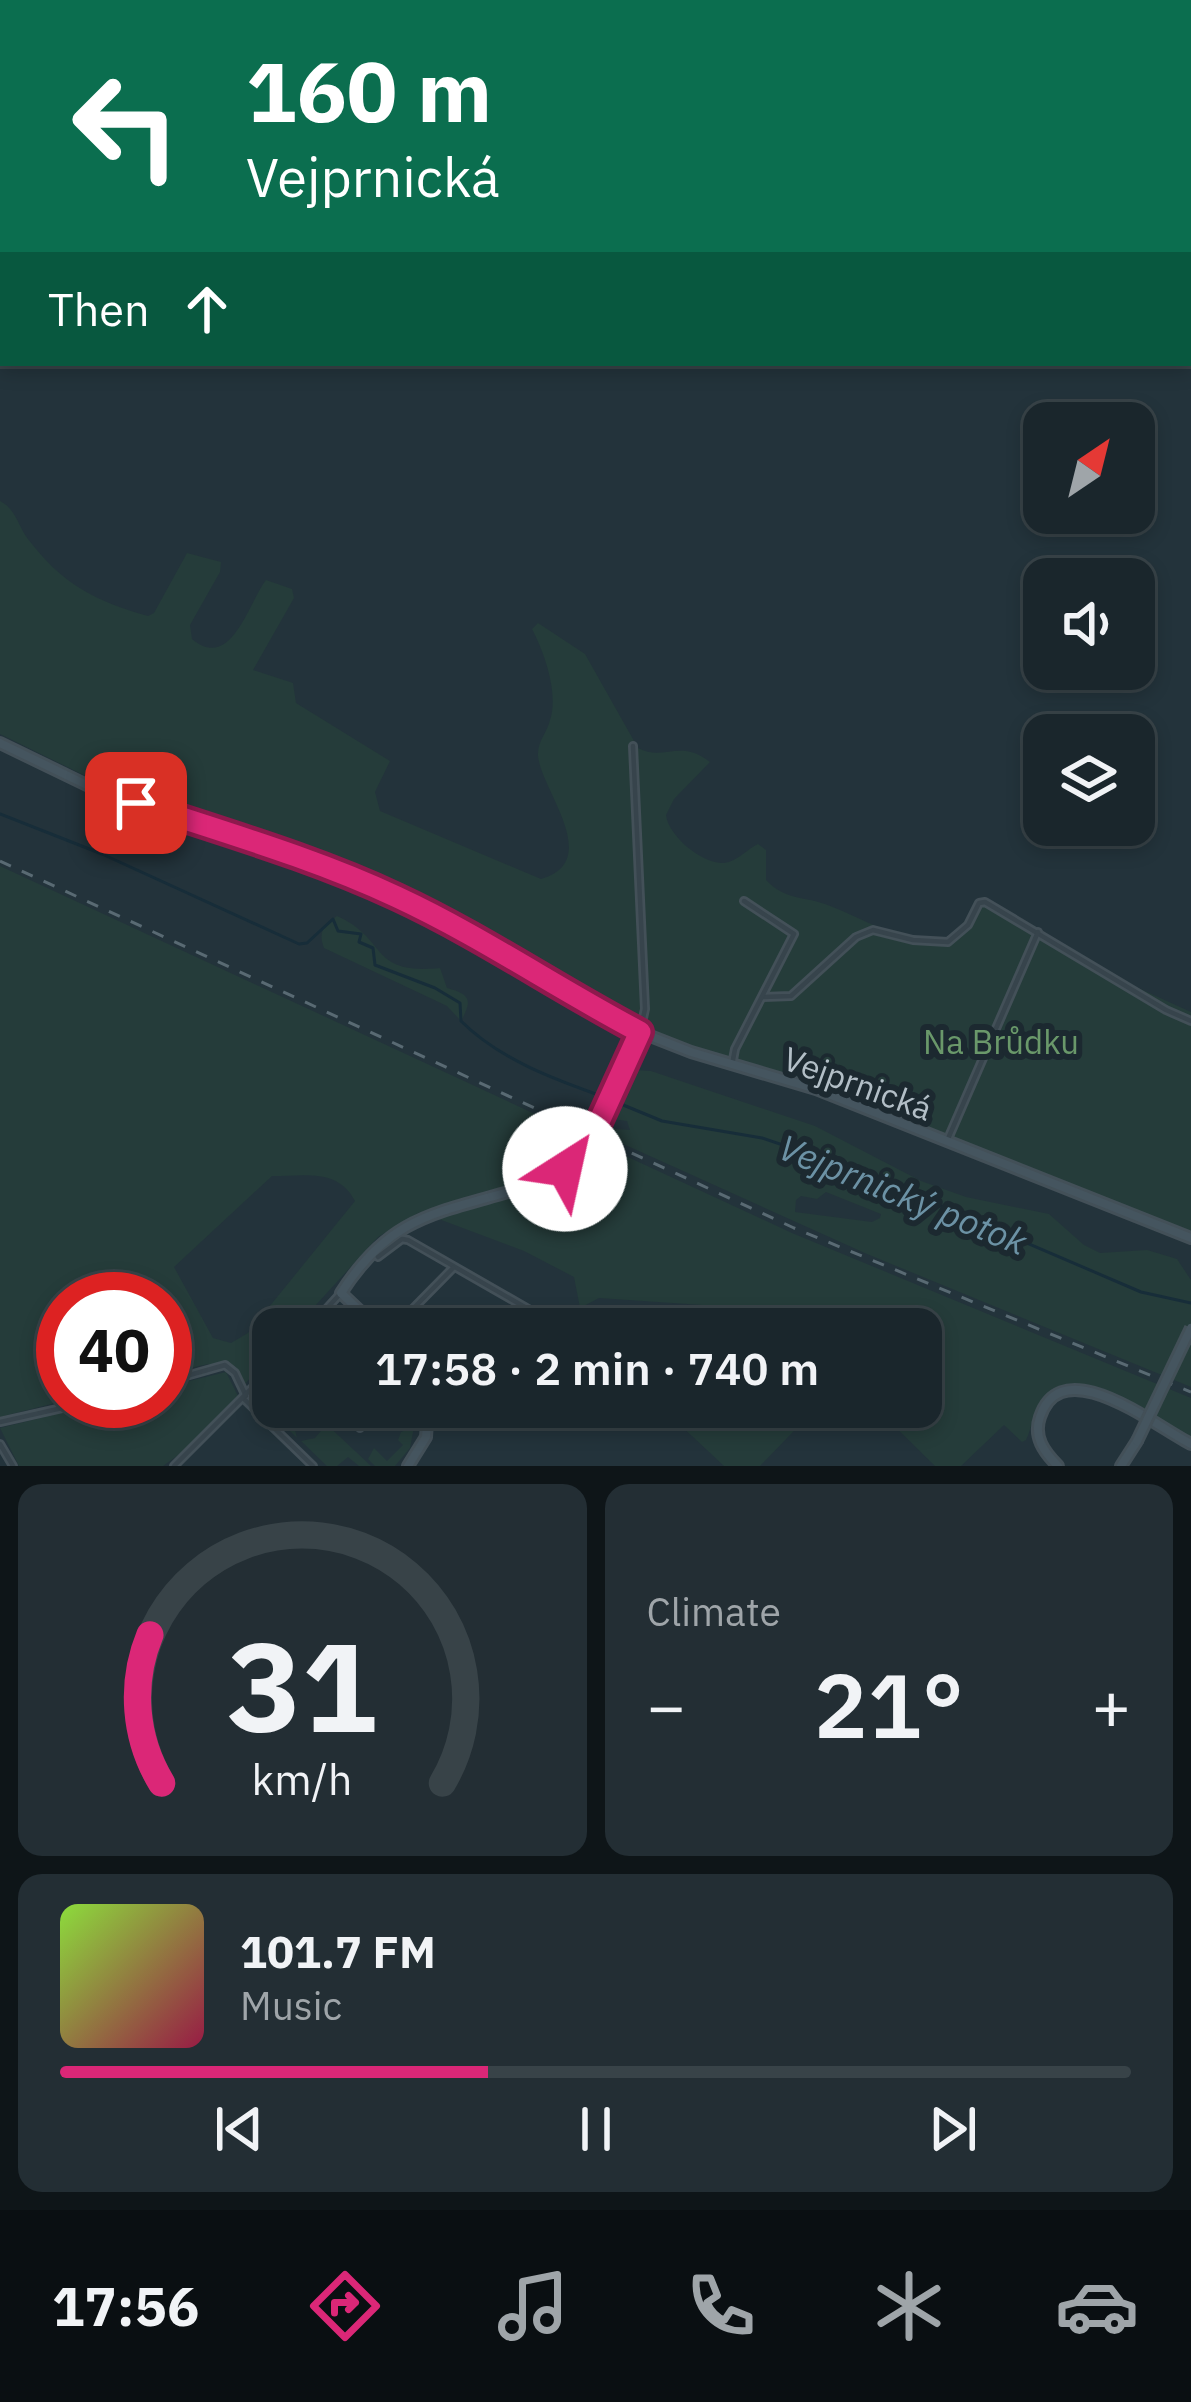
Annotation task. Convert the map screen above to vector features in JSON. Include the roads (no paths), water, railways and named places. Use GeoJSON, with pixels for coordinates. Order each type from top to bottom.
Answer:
{"type":"FeatureCollection","features":[{"type":"Feature","properties":{"kind":"main road","name":"Vejprnická"},"geometry":{"type":"LineString","coordinates":[[0,743],[95,788],[393,895],[450,922],[640,1032],[816,1090],[1191,1238]]}},
{"type":"Feature","properties":{"kind":"main road"},"geometry":{"type":"LineString","coordinates":[[357,1308],[341,1293],[367,1256],[396,1231],[565,1169],[588,1146],[640,1032]]}},
{"type":"Feature","properties":{"kind":"main road"},"geometry":{"type":"LineString","coordinates":[[1121,1466],[1191,1328]]}},
{"type":"Feature","properties":{"kind":"main road"},"geometry":{"type":"LineString","coordinates":[[1058,1466],[1040,1443],[1039,1418],[1051,1398],[1076,1388],[1103,1395],[1191,1444]]}},
{"type":"Feature","properties":{"kind":"main road"},"geometry":{"type":"LineString","coordinates":[[408,1466],[427,1428]]}},
{"type":"Feature","properties":{"kind":"street"},"geometry":{"type":"LineString","coordinates":[[633,746],[645,1009],[640,1032]]}},
{"type":"Feature","properties":{"kind":"street"},"geometry":{"type":"LineString","coordinates":[[731,1064],[794,934],[744,902]]}},
{"type":"Feature","properties":{"kind":"street"},"geometry":{"type":"LineString","coordinates":[[763,998],[791,996],[838,951],[868,932],[948,942],[968,926],[979,903],[985,902],[1191,1021]]}},
{"type":"Feature","properties":{"kind":"street"},"geometry":{"type":"LineString","coordinates":[[947,1141],[1038,932]]}},
{"type":"Feature","properties":{"kind":"street"},"geometry":{"type":"LineString","coordinates":[[378,1257],[402,1239],[408,1240],[526,1308]]}},
{"type":"Feature","properties":{"kind":"street"},"geometry":{"type":"LineString","coordinates":[[416,1308],[453,1268]]}},
{"type":"Feature","properties":{"kind":"street"},"geometry":{"type":"LineString","coordinates":[[327,1308],[341,1293]]}},
{"type":"Feature","properties":{"kind":"street"},"geometry":{"type":"LineString","coordinates":[[192,1374],[225,1365],[235,1373],[252,1405]]}},
{"type":"Feature","properties":{"kind":"street"},"geometry":{"type":"LineString","coordinates":[[174,1466],[252,1389]]}},
{"type":"Feature","properties":{"kind":"street"},"geometry":{"type":"LineString","coordinates":[[0,1422],[36,1414]]}},
{"type":"Feature","properties":{"kind":"street"},"geometry":{"type":"LineString","coordinates":[[274,1428],[314,1466]]}},
{"type":"Feature","properties":{"kind":"street"},"geometry":{"type":"LineString","coordinates":[[0,1444],[13,1466]]}},
{"type":"Feature","properties":{"kind":"waterway","name":"Vejprnický potok"},"geometry":{"type":"LineString","coordinates":[[0,814],[102,854],[299,944],[307,943],[333,919],[338,931],[361,934],[359,942],[373,948],[375,965],[460,1003],[461,1021],[493,1047],[549,1076],[607,1098]]}},
{"type":"Feature","properties":{"kind":"waterway","name":"Vejprnický potok"},"geometry":{"type":"LineString","coordinates":[[616,1102],[662,1121],[762,1138],[859,1171],[1141,1292],[1191,1303]]}},
{"type":"Feature","properties":{"kind":"railway"},"geometry":{"type":"LineString","coordinates":[[0,861],[794,1228],[1191,1392]]}},
{"type":"Feature","properties":{"kind":"park label","name":"Na Brůdku"},"geometry":{"type":"Point","coordinates":[1001,1041]}}]}
